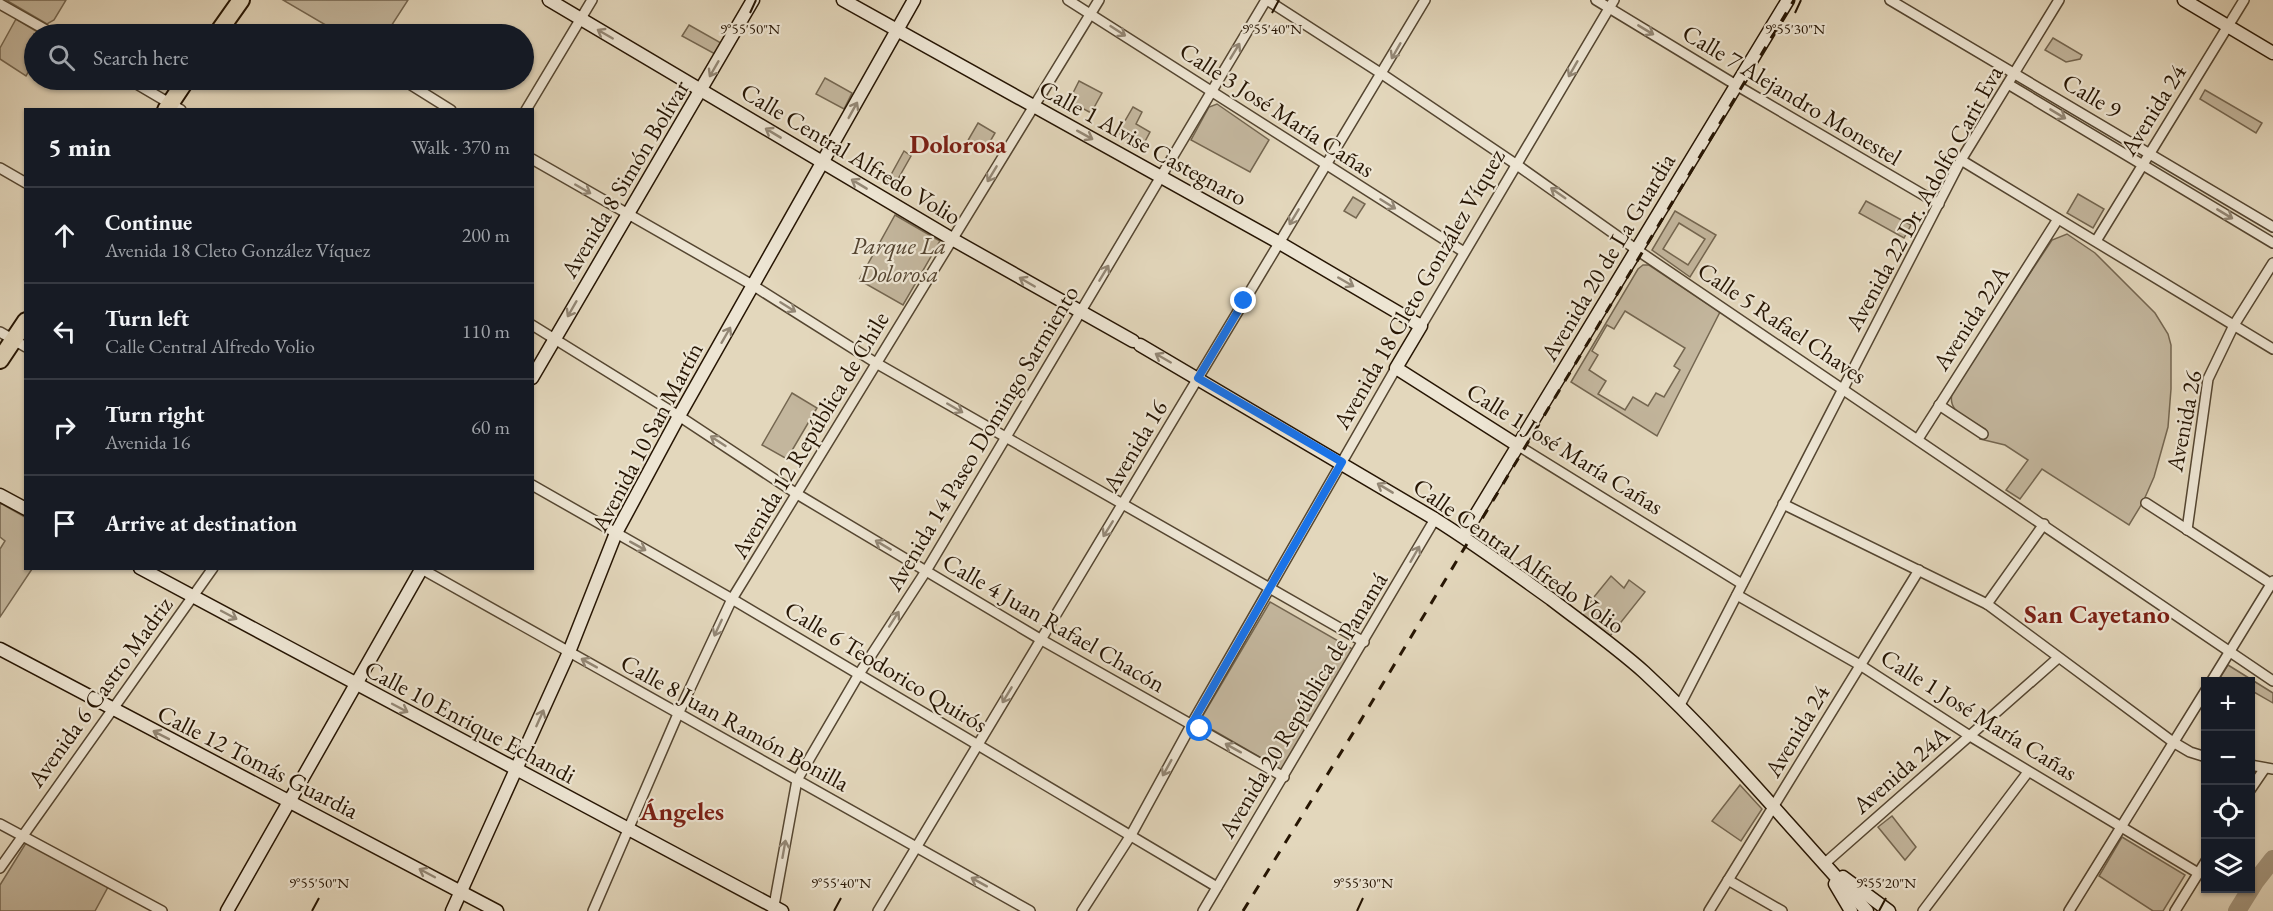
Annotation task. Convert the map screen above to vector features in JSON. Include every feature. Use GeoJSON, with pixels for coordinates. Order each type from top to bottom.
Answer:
{"type":"FeatureCollection","features":[{"type":"Feature","properties":{"kind":"highway"},"geometry":{"type":"LineString","coordinates":[[224,24],[241,0]]}},
{"type":"Feature","properties":{"kind":"highway"},"geometry":{"type":"LineString","coordinates":[[172,107],[181,90]]}},
{"type":"Feature","properties":{"kind":"highway"},"geometry":{"type":"LineString","coordinates":[[0,360],[24,324]]}},
{"type":"Feature","properties":{"kind":"street","name":"Calle Central Alfredo Volio"},"geometry":{"type":"LineString","coordinates":[[549,0],[952,239],[1342,462],[1462,536],[1643,671],[1774,807],[1824,864],[1875,908],[1889,911]]}},
{"type":"Feature","properties":{"kind":"street"},"geometry":{"type":"LineString","coordinates":[[527,108],[592,0]]}},
{"type":"Feature","properties":{"kind":"street","name":"Avenida 8 Simón Bolívar"},"geometry":{"type":"LineString","coordinates":[[534,375],[753,0]]}},
{"type":"Feature","properties":{"kind":"street","name":"Calle 1 Alvise Castegnaro"},"geometry":{"type":"LineString","coordinates":[[843,0],[1278,242],[1421,326]]}},
{"type":"Feature","properties":{"kind":"street","name":"Avenida 10 San Martín"},"geometry":{"type":"LineString","coordinates":[[452,911],[569,652],[616,534],[679,416],[914,0]]}},
{"type":"Feature","properties":{"kind":"street","name":"Calle 3 José María Cañas"},"geometry":{"type":"LineString","coordinates":[[1068,0],[1464,252]]}},
{"type":"Feature","properties":{"kind":"street","name":"Avenida 12 República de Chile"},"geometry":{"type":"LineString","coordinates":[[593,911],[678,714],[732,599],[1099,0]]}},
{"type":"Feature","properties":{"kind":"street","name":"Calle 5 Rafael Chaves"},"geometry":{"type":"LineString","coordinates":[[1267,0],[1517,165],[1637,250],[2273,681]]}},
{"type":"Feature","properties":{"kind":"street","name":"Avenida 14 Paseo Domingo Sarmiento"},"geometry":{"type":"LineString","coordinates":[[776,910],[797,780],[859,674],[926,571],[1267,0]]}},
{"type":"Feature","properties":{"kind":"street","name":"Avenida 16"},"geometry":{"type":"LineString","coordinates":[[878,911],[1425,0]]}},
{"type":"Feature","properties":{"kind":"street","name":"Calle 7 Alejandro Monestel"},"geometry":{"type":"LineString","coordinates":[[1596,0],[1611,4],[1736,85],[1939,204]]}},
{"type":"Feature","properties":{"kind":"street","name":"Avenida 20 de La Guardia"},"geometry":{"type":"LineString","coordinates":[[1462,536],[1788,0]]}},
{"type":"Feature","properties":{"kind":"street","name":"Calle 9"},"geometry":{"type":"LineString","coordinates":[[1890,0],[2273,227]]}},
{"type":"Feature","properties":{"kind":"street","name":"Avenida 22 Dr. Adolfo Carit Eva"},"geometry":{"type":"LineString","coordinates":[[1679,707],[1961,160],[2059,0]]}},
{"type":"Feature","properties":{"kind":"street"},"geometry":{"type":"LineString","coordinates":[[2184,0],[2273,53]]}},
{"type":"Feature","properties":{"kind":"street","name":"Avenida 24"},"geometry":{"type":"LineString","coordinates":[[2096,241],[2244,0]]}},
{"type":"Feature","properties":{"kind":"street"},"geometry":{"type":"LineString","coordinates":[[0,4],[35,24]]}},
{"type":"Feature","properties":{"kind":"street","name":"Avenida 18 Cleto González Víquez"},"geometry":{"type":"LineString","coordinates":[[1082,911],[1131,835],[1191,725],[1396,368],[1611,4]]}},
{"type":"Feature","properties":{"kind":"street","name":"Calle 9"},"geometry":{"type":"LineString","coordinates":[[2008,84],[2273,243]]}},
{"type":"Feature","properties":{"kind":"street"},"geometry":{"type":"LineString","coordinates":[[146,90],[172,107]]}},
{"type":"Feature","properties":{"kind":"street"},"geometry":{"type":"LineString","coordinates":[[419,90],[448,108]]}},
{"type":"Feature","properties":{"kind":"street"},"geometry":{"type":"LineString","coordinates":[[534,160],[754,286],[876,363],[1364,642]]}},
{"type":"Feature","properties":{"kind":"street"},"geometry":{"type":"LineString","coordinates":[[1961,160],[2273,349]]}},
{"type":"Feature","properties":{"kind":"street"},"geometry":{"type":"LineString","coordinates":[[0,168],[24,182]]}},
{"type":"Feature","properties":{"kind":"street","name":"Avenida 22A"},"geometry":{"type":"LineString","coordinates":[[1918,439],[2058,219]]}},
{"type":"Feature","properties":{"kind":"street","name":"Avenida 26"},"geometry":{"type":"LineString","coordinates":[[2187,530],[2205,392],[2212,367],[2234,325],[2273,263]]}},
{"type":"Feature","properties":{"kind":"street","name":"Calle 4 Juan Rafael Chacón"},"geometry":{"type":"LineString","coordinates":[[534,326],[679,416],[797,494],[1040,639],[1284,777]]}},
{"type":"Feature","properties":{"kind":"street","name":"Calle 1 José María Cañas"},"geometry":{"type":"LineString","coordinates":[[1396,368],[1517,446],[1742,584]]}},
{"type":"Feature","properties":{"kind":"street"},"geometry":{"type":"LineString","coordinates":[[1939,405],[1983,434]]}},
{"type":"Feature","properties":{"kind":"street","name":"Calle 6 Teodorico Quirós"},"geometry":{"type":"LineString","coordinates":[[534,486],[732,599],[1217,887]]}},
{"type":"Feature","properties":{"kind":"street"},"geometry":{"type":"LineString","coordinates":[[0,495],[24,508]]}},
{"type":"Feature","properties":{"kind":"street"},"geometry":{"type":"LineString","coordinates":[[2146,503],[2272,583],[2213,677]]}},
{"type":"Feature","properties":{"kind":"street"},"geometry":{"type":"LineString","coordinates":[[1783,504],[1987,604],[2172,742],[2201,756]]}},
{"type":"Feature","properties":{"kind":"street","name":"Avenida 20 República de Panamá"},"geometry":{"type":"LineString","coordinates":[[1203,911],[1435,519]]}},
{"type":"Feature","properties":{"kind":"street"},"geometry":{"type":"LineString","coordinates":[[1987,604],[2044,524]]}},
{"type":"Feature","properties":{"kind":"street","name":"Calle 10 Enrique Echandi"},"geometry":{"type":"LineString","coordinates":[[144,570],[776,910]]}},
{"type":"Feature","properties":{"kind":"street","name":"Avenida 6 Castro Madriz"},"geometry":{"type":"LineString","coordinates":[[0,868],[212,570]]}},
{"type":"Feature","properties":{"kind":"street"},"geometry":{"type":"LineString","coordinates":[[227,911],[421,570]]}},
{"type":"Feature","properties":{"kind":"street","name":"Calle 8 Juan Ramón Bonilla"},"geometry":{"type":"LineString","coordinates":[[424,570],[1030,911]]}},
{"type":"Feature","properties":{"kind":"street","name":"Avenida 24"},"geometry":{"type":"LineString","coordinates":[[1709,911],[1919,570]]}},
{"type":"Feature","properties":{"kind":"street","name":"Calle 1 José María Cañas"},"geometry":{"type":"LineString","coordinates":[[1737,595],[1860,665],[2028,772],[2198,873]]}},
{"type":"Feature","properties":{"kind":"street","name":"Calle 12 Tomás Guardia"},"geometry":{"type":"LineString","coordinates":[[0,649],[497,911]]}},
{"type":"Feature","properties":{"kind":"street","name":"Avenida 24A"},"geometry":{"type":"LineString","coordinates":[[1824,864],[2058,658]]}},
{"type":"Feature","properties":{"kind":"street"},"geometry":{"type":"LineString","coordinates":[[2069,911],[2201,696]]}},
{"type":"Feature","properties":{"kind":"street"},"geometry":{"type":"LineString","coordinates":[[2255,785],[2269,769]]}},
{"type":"Feature","properties":{"kind":"street"},"geometry":{"type":"LineString","coordinates":[[1923,911],[2028,772]]}},
{"type":"Feature","properties":{"kind":"street"},"geometry":{"type":"LineString","coordinates":[[0,824],[162,911]]}},
{"type":"Feature","properties":{"kind":"street"},"geometry":{"type":"LineString","coordinates":[[1824,864],[1851,911]]}},
{"type":"Feature","properties":{"kind":"street"},"geometry":{"type":"LineString","coordinates":[[2175,911],[2201,868]]}},
{"type":"Feature","properties":{"kind":"street"},"geometry":{"type":"LineString","coordinates":[[1728,880],[1782,911]]}},
{"type":"Feature","properties":{"kind":"green space"},"geometry":{"type":"Polygon","coordinates":[[[6,0],[66,0],[54,20],[47,24],[6,0]]]}},
{"type":"Feature","properties":{"kind":"green space"},"geometry":{"type":"Polygon","coordinates":[[[283,0],[408,0],[392,24],[324,24],[283,0]]]}},
{"type":"Feature","properties":{"kind":"green space"},"geometry":{"type":"Polygon","coordinates":[[[16,19],[24,24],[24,75],[0,59],[0,48],[16,19]]]}},
{"type":"Feature","properties":{"kind":"green space"},"geometry":{"type":"Polygon","coordinates":[[[689,25],[721,43],[715,54],[682,36],[689,25]]]}},
{"type":"Feature","properties":{"kind":"green space"},"geometry":{"type":"Polygon","coordinates":[[[2053,38],[2082,55],[2080,59],[2066,62],[2045,50],[2053,38]]]}},
{"type":"Feature","properties":{"kind":"green space"},"geometry":{"type":"Polygon","coordinates":[[[825,78],[852,93],[844,109],[816,94],[825,78]]]}},
{"type":"Feature","properties":{"kind":"green space"},"geometry":{"type":"Polygon","coordinates":[[[1079,81],[1102,93],[1091,113],[1069,101],[1079,81]]]}},
{"type":"Feature","properties":{"kind":"green space"},"geometry":{"type":"Polygon","coordinates":[[[2205,90],[2262,123],[2256,133],[2200,99],[2205,90]]]}},
{"type":"Feature","properties":{"kind":"green space"},"geometry":{"type":"Polygon","coordinates":[[[1217,104],[1269,140],[1250,172],[1191,140],[1209,107],[1217,104]]]}},
{"type":"Feature","properties":{"kind":"green space"},"geometry":{"type":"Polygon","coordinates":[[[1133,107],[1142,112],[1136,124],[1150,132],[1142,147],[1118,133],[1133,107]]]}},
{"type":"Feature","properties":{"kind":"green space"},"geometry":{"type":"Polygon","coordinates":[[[978,123],[995,133],[984,152],[967,142],[978,123]]]}},
{"type":"Feature","properties":{"kind":"green space"},"geometry":{"type":"Polygon","coordinates":[[[904,151],[911,156],[894,186],[887,182],[904,151]]]}},
{"type":"Feature","properties":{"kind":"green space"},"geometry":{"type":"Polygon","coordinates":[[[2078,194],[2104,209],[2093,228],[2067,213],[2078,194]]]}},
{"type":"Feature","properties":{"kind":"green space"},"geometry":{"type":"Polygon","coordinates":[[[1353,197],[1365,204],[1356,218],[1344,211],[1353,197]]]}},
{"type":"Feature","properties":{"kind":"green space"},"geometry":{"type":"Polygon","coordinates":[[[1866,201],[1911,225],[1904,238],[1859,213],[1866,201]]]}},
{"type":"Feature","properties":{"kind":"green space"},"geometry":{"type":"Polygon","coordinates":[[[1675,211],[1716,235],[1690,277],[1652,250],[1675,211]],[[1679,223],[1663,249],[1688,265],[1705,239],[1679,223]]]}},
{"type":"Feature","properties":{"kind":"green space","name":"Parque La Dolorosa"},"geometry":{"type":"Polygon","coordinates":[[[895,215],[940,241],[903,305],[859,280],[895,215]]]}},
{"type":"Feature","properties":{"kind":"green space"},"geometry":{"type":"Polygon","coordinates":[[[2067,234],[2095,253],[2155,313],[2168,334],[2171,345],[2168,427],[2154,477],[2129,525],[2042,469],[2020,499],[2006,490],[2028,460],[2005,445],[1980,439],[1985,429],[1964,417],[1952,402],[1955,386],[2052,240],[2067,234]]]}},
{"type":"Feature","properties":{"kind":"green space"},"geometry":{"type":"Polygon","coordinates":[[[1643,265],[1649,265],[1720,312],[1657,436],[1571,382],[1638,269],[1643,265]],[[1625,311],[1614,329],[1607,325],[1592,351],[1598,355],[1589,370],[1606,381],[1598,394],[1625,410],[1633,397],[1648,406],[1656,393],[1664,397],[1680,370],[1674,366],[1685,348],[1625,311]]]}},
{"type":"Feature","properties":{"kind":"green space"},"geometry":{"type":"Polygon","coordinates":[[[792,393],[817,408],[787,459],[762,445],[792,393]]]}},
{"type":"Feature","properties":{"kind":"green space"},"geometry":{"type":"Polygon","coordinates":[[[0,503],[24,516],[24,570],[31,570],[0,617],[0,549],[5,541],[0,537],[0,503]]]}},
{"type":"Feature","properties":{"kind":"green space"},"geometry":{"type":"Polygon","coordinates":[[[1611,576],[1624,588],[1629,580],[1645,592],[1610,636],[1581,613],[1611,576]]]}},
{"type":"Feature","properties":{"kind":"green space"},"geometry":{"type":"Polygon","coordinates":[[[1270,602],[1354,650],[1282,770],[1199,722],[1270,602]]]}},
{"type":"Feature","properties":{"kind":"green space"},"geometry":{"type":"Polygon","coordinates":[[[2228,665],[2247,677],[2220,677],[2228,665]]]}},
{"type":"Feature","properties":{"kind":"green space"},"geometry":{"type":"Polygon","coordinates":[[[2255,682],[2273,693],[2273,703],[2255,693],[2255,682]]]}},
{"type":"Feature","properties":{"kind":"green space"},"geometry":{"type":"Polygon","coordinates":[[[1740,785],[1762,809],[1741,841],[1712,821],[1740,785]]]}},
{"type":"Feature","properties":{"kind":"green space"},"geometry":{"type":"Polygon","coordinates":[[[1892,816],[1916,847],[1905,860],[1878,827],[1892,816]]]}},
{"type":"Feature","properties":{"kind":"green space"},"geometry":{"type":"Polygon","coordinates":[[[2122,837],[2185,875],[2163,911],[2153,911],[2099,876],[2122,837]]]}},
{"type":"Feature","properties":{"kind":"green space"},"geometry":{"type":"Polygon","coordinates":[[[26,843],[108,887],[95,911],[0,911],[0,885],[26,843]]]}},
{"type":"Feature","properties":{"kind":"waterway"},"geometry":{"type":"LineString","coordinates":[[2237,911],[2273,859]]}},
{"type":"Feature","properties":{"kind":"railway"},"geometry":{"type":"LineString","coordinates":[[1243,911],[1358,725],[1794,0]]}},
{"type":"Feature","properties":{"kind":"district","name":"Dolorosa"},"geometry":{"type":"Point","coordinates":[958,144]}},
{"type":"Feature","properties":{"kind":"district","name":"San Cayetano"},"geometry":{"type":"Point","coordinates":[2097,614]}},
{"type":"Feature","properties":{"kind":"district","name":"Ángeles"},"geometry":{"type":"Point","coordinates":[682,811]}},
{"type":"Feature","properties":{"kind":"route"},"geometry":{"type":"LineString","coordinates":[[1200,729],[1191,725],[1342,462],[1198,378],[1244,301]]}}]}
